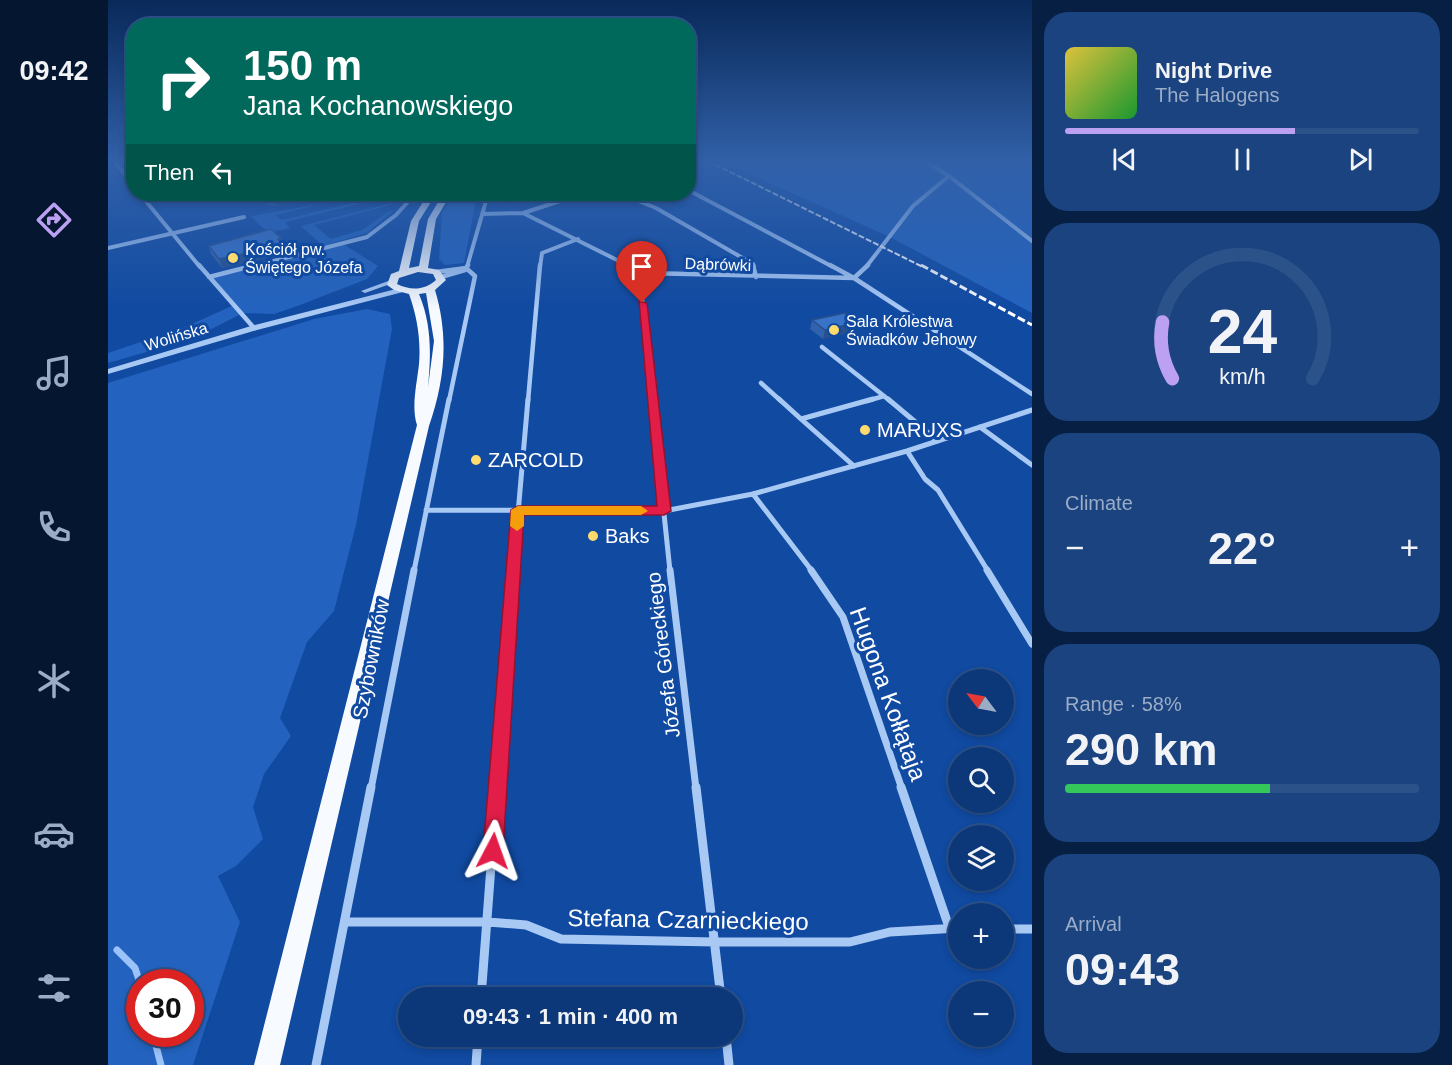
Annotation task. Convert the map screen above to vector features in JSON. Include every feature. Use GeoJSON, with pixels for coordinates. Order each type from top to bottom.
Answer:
{"type":"FeatureCollection","features":[{"type":"Feature","properties":{"kind":"main road"},"geometry":{"type":"LineString","coordinates":[[405,271],[409,235],[421,211]]}},
{"type":"Feature","properties":{"kind":"main road"},"geometry":{"type":"LineString","coordinates":[[423,269],[432,219],[436,211]]}},
{"type":"Feature","properties":{"kind":"main road"},"geometry":{"type":"LineString","coordinates":[[423,269],[439,275],[439,284],[430,289],[412,292],[395,286],[395,276],[405,271],[423,269]]}},
{"type":"Feature","properties":{"kind":"main road","name":"Szybowników"},"geometry":{"type":"LineString","coordinates":[[267,1065],[423,426],[434,395],[441,342],[430,289]]}},
{"type":"Feature","properties":{"kind":"main road","name":"Szybowników"},"geometry":{"type":"LineString","coordinates":[[412,292],[417,301],[422,328],[424,369],[420,403],[423,426]]}},
{"type":"Feature","properties":{"kind":"street"},"geometry":{"type":"LineString","coordinates":[[154,211],[254,328]]}},
{"type":"Feature","properties":{"kind":"street"},"geometry":{"type":"LineString","coordinates":[[209,277],[368,237],[400,211]]}},
{"type":"Feature","properties":{"kind":"street"},"geometry":{"type":"LineString","coordinates":[[439,275],[466,268],[470,263],[483,211]]}},
{"type":"Feature","properties":{"kind":"street"},"geometry":{"type":"LineString","coordinates":[[482,214],[523,213],[530,211]]}},
{"type":"Feature","properties":{"kind":"street"},"geometry":{"type":"LineString","coordinates":[[661,211],[753,264],[756,277]]}},
{"type":"Feature","properties":{"kind":"street"},"geometry":{"type":"LineString","coordinates":[[727,211],[854,278],[1032,394]]}},
{"type":"Feature","properties":{"kind":"street"},"geometry":{"type":"LineString","coordinates":[[854,278],[870,263],[909,211]]}},
{"type":"Feature","properties":{"kind":"street"},"geometry":{"type":"LineString","coordinates":[[994,211],[1032,240]]}},
{"type":"Feature","properties":{"kind":"street","name":"Dąbrówki"},"geometry":{"type":"LineString","coordinates":[[523,213],[644,273],[854,278]]}},
{"type":"Feature","properties":{"kind":"street"},"geometry":{"type":"LineString","coordinates":[[108,248],[244,217]]}},
{"type":"Feature","properties":{"kind":"street"},"geometry":{"type":"LineString","coordinates":[[483,987],[518,510],[542,253],[578,239]]}},
{"type":"Feature","properties":{"kind":"street","name":"Szybowników"},"geometry":{"type":"LineString","coordinates":[[316,1065],[426,510],[475,276],[466,268]]}},
{"type":"Feature","properties":{"kind":"street","name":"Józefa Góreckiego"},"geometry":{"type":"LineString","coordinates":[[644,273],[640,279],[664,511],[720,987]]}},
{"type":"Feature","properties":{"kind":"street","name":"Wolińska"},"geometry":{"type":"LineString","coordinates":[[108,372],[395,286]]}},
{"type":"Feature","properties":{"kind":"street"},"geometry":{"type":"LineString","coordinates":[[822,347],[938,441]]}},
{"type":"Feature","properties":{"kind":"street"},"geometry":{"type":"LineString","coordinates":[[760,383],[854,466]]}},
{"type":"Feature","properties":{"kind":"street"},"geometry":{"type":"LineString","coordinates":[[801,418],[884,396]]}},
{"type":"Feature","properties":{"kind":"street"},"geometry":{"type":"LineString","coordinates":[[426,510],[664,511],[753,494],[907,451],[1032,410]]}},
{"type":"Feature","properties":{"kind":"street"},"geometry":{"type":"LineString","coordinates":[[980,427],[1032,465]]}},
{"type":"Feature","properties":{"kind":"street"},"geometry":{"type":"LineString","coordinates":[[907,451],[925,479],[938,490],[1032,644]]}},
{"type":"Feature","properties":{"kind":"street","name":"Hugona Kołłątaja"},"geometry":{"type":"LineString","coordinates":[[753,494],[828,592],[843,617],[948,911]]}},
{"type":"Feature","properties":{"kind":"street","name":"Stefana Czarnieckiego"},"geometry":{"type":"LineString","coordinates":[[345,922],[488,922],[526,925],[561,939],[715,942],[850,942],[890,932],[948,928]]}},
{"type":"Feature","properties":{"kind":"street"},"geometry":{"type":"LineString","coordinates":[[1014,929],[1032,929]]}},
{"type":"Feature","properties":{"kind":"street"},"geometry":{"type":"LineString","coordinates":[[476,1065],[477,1047]]}},
{"type":"Feature","properties":{"kind":"street"},"geometry":{"type":"LineString","coordinates":[[727,1047],[729,1065]]}},
{"type":"Feature","properties":{"kind":"shaded area"},"geometry":{"type":"Polygon","coordinates":[[[294,211],[276,215],[282,220],[321,211],[332,211],[285,222],[290,228],[276,231],[264,229],[251,216],[294,211]]]}},
{"type":"Feature","properties":{"kind":"shaded area"},"geometry":{"type":"Polygon","coordinates":[[[369,211],[314,225],[331,239],[362,230],[393,211],[367,233],[326,245],[321,244],[301,226],[369,211]]]}},
{"type":"Feature","properties":{"kind":"shaded area"},"geometry":{"type":"Polygon","coordinates":[[[443,211],[474,211],[464,263],[445,265],[439,259],[443,211]]]}},
{"type":"Feature","properties":{"kind":"shaded area"},"geometry":{"type":"Polygon","coordinates":[[[832,211],[1032,211],[1032,313],[890,237],[832,211]]]}},
{"type":"Feature","properties":{"kind":"shaded area"},"geometry":{"type":"Polygon","coordinates":[[[343,244],[378,266],[367,279],[274,314],[243,313],[192,339],[108,363],[108,353],[185,327],[234,305],[209,277],[343,244]]]}},
{"type":"Feature","properties":{"kind":"shaded area"},"geometry":{"type":"Polygon","coordinates":[[[367,309],[390,314],[392,329],[356,525],[334,611],[307,642],[280,718],[291,736],[264,774],[253,807],[263,839],[236,866],[218,876],[240,922],[204,1032],[204,969],[126,969],[126,1047],[199,1047],[193,1065],[108,1065],[108,383],[314,319],[367,309]]]}},
{"type":"Feature","properties":{"kind":"building"},"geometry":{"type":"Polygon","coordinates":[[[271,229],[281,238],[278,239],[283,245],[219,259],[209,246],[271,229]]]}},
{"type":"Feature","properties":{"kind":"building"},"geometry":{"type":"Polygon","coordinates":[[[845,313],[859,322],[825,330],[812,320],[845,313]]]}},
{"type":"Feature","properties":{"kind":"waterway"},"geometry":{"type":"LineString","coordinates":[[117,950],[135,969]]}},
{"type":"Feature","properties":{"kind":"waterway"},"geometry":{"type":"LineString","coordinates":[[156,1047],[161,1065]]}},
{"type":"Feature","properties":{"kind":"railway"},"geometry":{"type":"LineString","coordinates":[[809,211],[923,267]]}},
{"type":"Feature","properties":{"kind":"railway"},"geometry":{"type":"LineString","coordinates":[[921,265],[1032,325]]}},
{"type":"Feature","properties":{"kind":"slow traffic"},"geometry":{"type":"LineString","coordinates":[[517,526],[518,510],[641,511]]}},
{"type":"Feature","properties":{"kind":"place","name":"Kościół pw. Świętego Józefa"},"geometry":{"type":"Point","coordinates":[233,258]}},
{"type":"Feature","properties":{"kind":"place","name":"Sala Królestwa Świadków Jehowy"},"geometry":{"type":"Point","coordinates":[834,330]}},
{"type":"Feature","properties":{"kind":"place","name":"MARUXS"},"geometry":{"type":"Point","coordinates":[865,430]}},
{"type":"Feature","properties":{"kind":"place","name":"ZARCOLD"},"geometry":{"type":"Point","coordinates":[476,460]}},
{"type":"Feature","properties":{"kind":"place","name":"Baks"},"geometry":{"type":"Point","coordinates":[593,536]}},
{"type":"Feature","properties":{"kind":"route"},"geometry":{"type":"LineString","coordinates":[[493,851],[518,510],[664,511],[642,303]]}}]}
